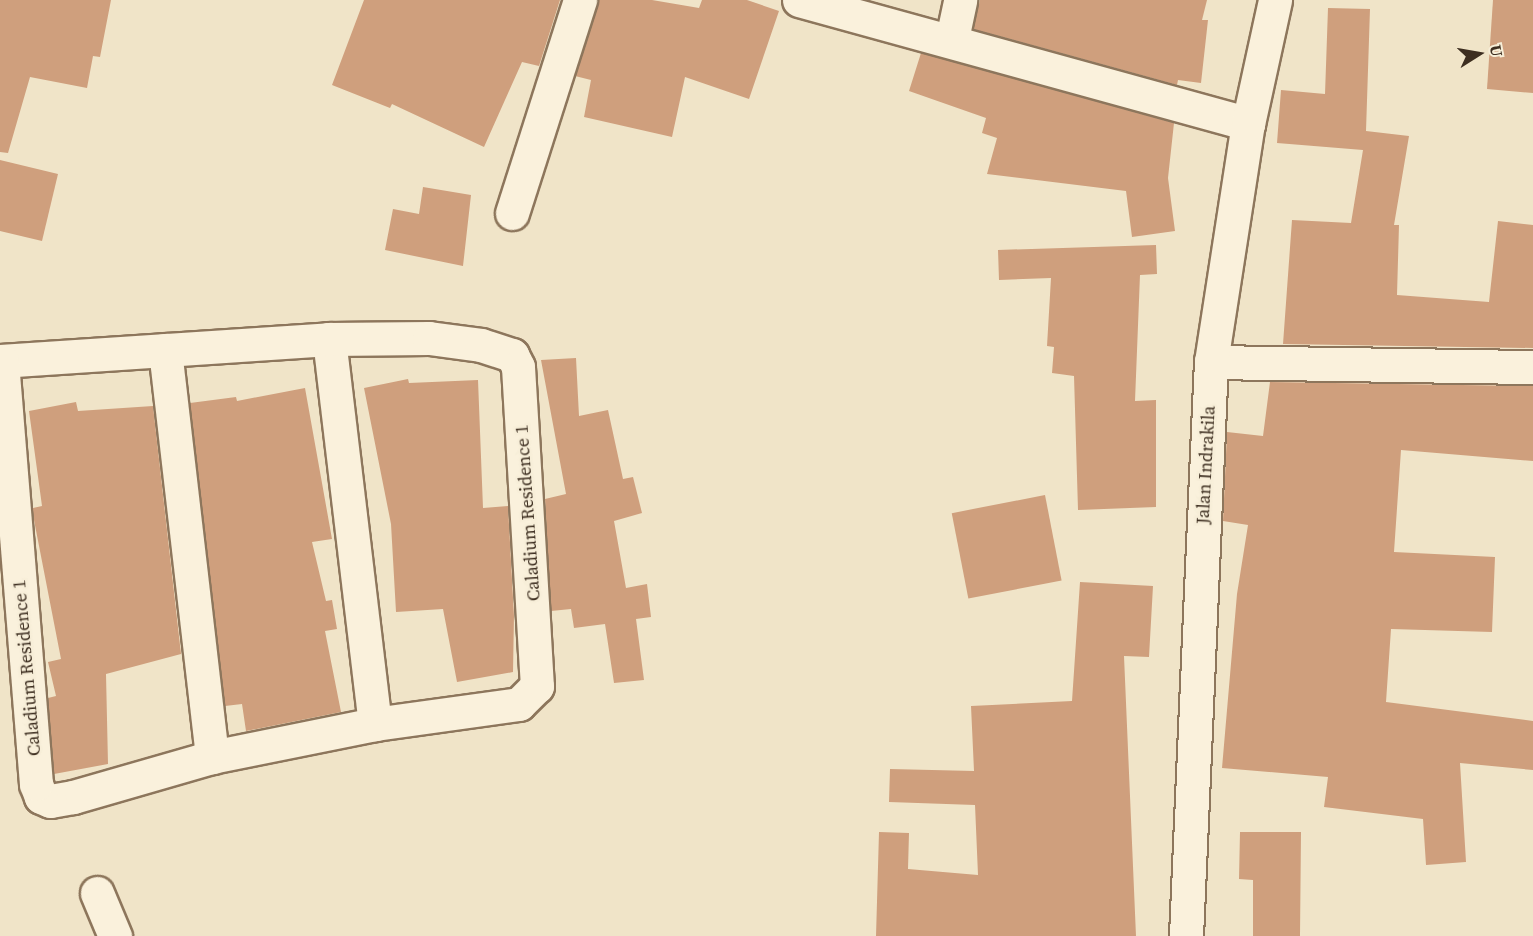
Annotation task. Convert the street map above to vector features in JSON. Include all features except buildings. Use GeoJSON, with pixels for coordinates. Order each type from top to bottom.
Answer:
{"type":"FeatureCollection","features":[{"type":"Feature","properties":{"kind":"street"},"geometry":{"type":"LineString","coordinates":[[512,213],[580,0]]}},
{"type":"Feature","properties":{"kind":"street"},"geometry":{"type":"LineString","coordinates":[[799,0],[952,39],[1248,124]]}},
{"type":"Feature","properties":{"kind":"street"},"geometry":{"type":"LineString","coordinates":[[952,39],[960,0]]}},
{"type":"Feature","properties":{"kind":"street","name":"Jalan Indrakila"},"geometry":{"type":"LineString","coordinates":[[1186,936],[1211,362],[1248,124],[1275,0]]}},
{"type":"Feature","properties":{"kind":"street","name":"Caladium Residence 1"},"geometry":{"type":"LineString","coordinates":[[429,338],[481,345],[512,355],[518,367],[537,686],[519,704],[375,724],[212,757],[74,797],[50,801],[41,797],[36,784],[1,362],[165,350],[329,339],[429,338]]}},
{"type":"Feature","properties":{"kind":"street"},"geometry":{"type":"LineString","coordinates":[[329,339],[375,724]]}},
{"type":"Feature","properties":{"kind":"street"},"geometry":{"type":"LineString","coordinates":[[165,350],[212,757]]}},
{"type":"Feature","properties":{"kind":"street"},"geometry":{"type":"LineString","coordinates":[[1211,362],[1533,367]]}},
{"type":"Feature","properties":{"kind":"street"},"geometry":{"type":"LineString","coordinates":[[97,893],[115,936]]}}]}
